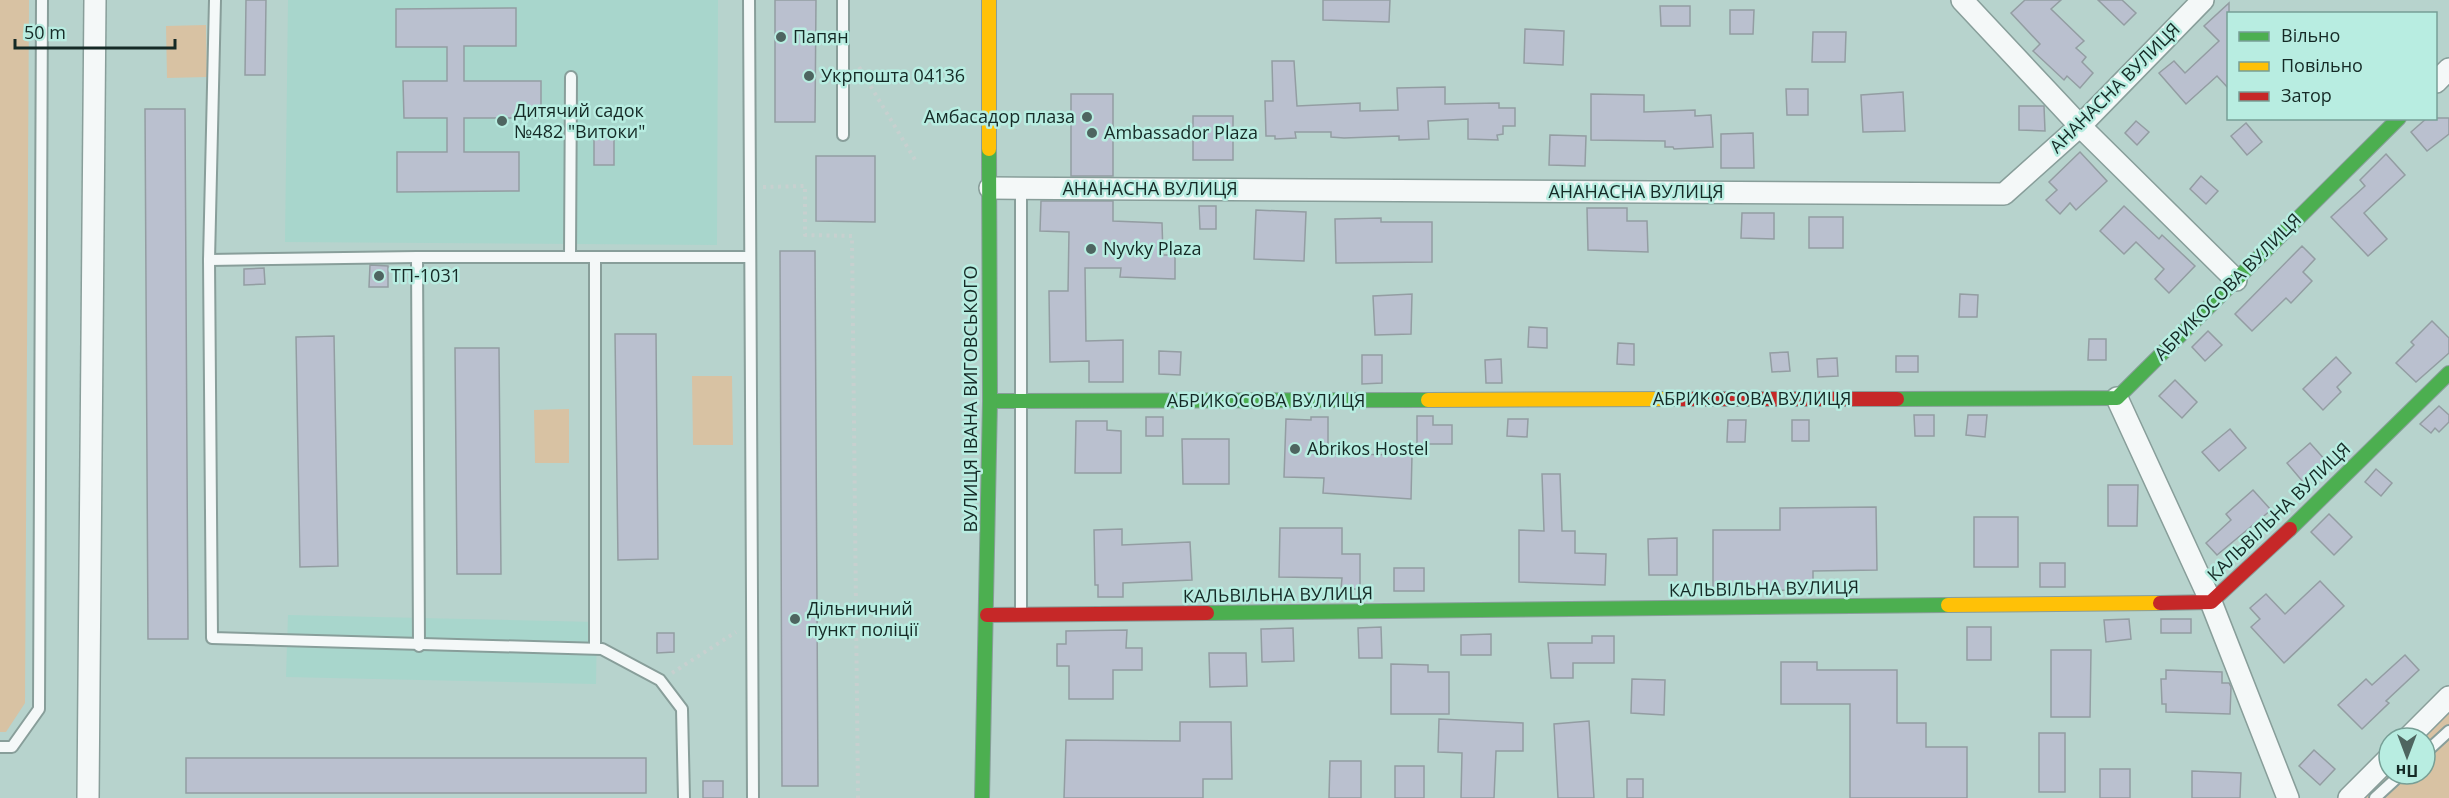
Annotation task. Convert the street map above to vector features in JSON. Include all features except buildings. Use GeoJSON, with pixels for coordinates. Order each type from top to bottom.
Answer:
{"type":"FeatureCollection","features":[{"type":"Feature","properties":{"kind":"street"},"geometry":{"type":"LineString","coordinates":[[88,798],[95,0]]}},
{"type":"Feature","properties":{"kind":"street","name":"ВУЛИЦЯ ІВАНА ВИГОВСЬКОГО"},"geometry":{"type":"LineString","coordinates":[[982,798],[990,401],[990,0]]}},
{"type":"Feature","properties":{"kind":"street"},"geometry":{"type":"LineString","coordinates":[[1962,0],[2080,126],[2236,280]]}},
{"type":"Feature","properties":{"kind":"street","name":"АНАНАСНА ВУЛИЦЯ"},"geometry":{"type":"LineString","coordinates":[[990,188],[2004,194],[2080,126],[2204,0]]}},
{"type":"Feature","properties":{"kind":"street"},"geometry":{"type":"LineString","coordinates":[[2437,81],[2449,69]]}},
{"type":"Feature","properties":{"kind":"street","name":"АБРИКОСОВА ВУЛИЦЯ"},"geometry":{"type":"LineString","coordinates":[[990,401],[2117,398],[2397,120]]}},
{"type":"Feature","properties":{"kind":"street","name":"КАЛЬВІЛЬНА ВУЛИЦЯ"},"geometry":{"type":"LineString","coordinates":[[987,615],[2211,602],[2255,563],[2449,373]]}},
{"type":"Feature","properties":{"kind":"street"},"geometry":{"type":"LineString","coordinates":[[2117,398],[2211,602],[2288,798]]}},
{"type":"Feature","properties":{"kind":"street"},"geometry":{"type":"LineString","coordinates":[[2420,726],[2449,697]]}},
{"type":"Feature","properties":{"kind":"street"},"geometry":{"type":"LineString","coordinates":[[2349,798],[2377,770]]}},
{"type":"Feature","properties":{"kind":"lane"},"geometry":{"type":"LineString","coordinates":[[0,747],[12,747],[39,709],[42,0]]}},
{"type":"Feature","properties":{"kind":"lane"},"geometry":{"type":"LineString","coordinates":[[215,0],[209,260],[212,638],[419,646],[595,648],[660,680],[682,709],[684,798]]}},
{"type":"Feature","properties":{"kind":"lane"},"geometry":{"type":"LineString","coordinates":[[749,0],[753,798]]}},
{"type":"Feature","properties":{"kind":"lane"},"geometry":{"type":"LineString","coordinates":[[843,0],[843,135]]}},
{"type":"Feature","properties":{"kind":"lane"},"geometry":{"type":"LineString","coordinates":[[570,257],[571,77]]}},
{"type":"Feature","properties":{"kind":"lane"},"geometry":{"type":"LineString","coordinates":[[1021,188],[1021,616]]}},
{"type":"Feature","properties":{"kind":"lane"},"geometry":{"type":"LineString","coordinates":[[209,260],[417,257],[750,257]]}},
{"type":"Feature","properties":{"kind":"lane"},"geometry":{"type":"LineString","coordinates":[[417,257],[419,646]]}},
{"type":"Feature","properties":{"kind":"lane"},"geometry":{"type":"LineString","coordinates":[[595,257],[595,648]]}},
{"type":"Feature","properties":{"kind":"lane"},"geometry":{"type":"LineString","coordinates":[[2437,742],[2449,731]]}},
{"type":"Feature","properties":{"kind":"lane"},"geometry":{"type":"LineString","coordinates":[[2375,798],[2388,786]]}},
{"type":"Feature","properties":{"kind":"path"},"geometry":{"type":"LineString","coordinates":[[843,40],[918,163]]}},
{"type":"Feature","properties":{"kind":"path"},"geometry":{"type":"LineString","coordinates":[[750,187],[805,186],[805,235],[852,236],[858,798]]}},
{"type":"Feature","properties":{"kind":"path"},"geometry":{"type":"LineString","coordinates":[[660,680],[752,622]]}},
{"type":"Feature","properties":{"kind":"shaded area"},"geometry":{"type":"Polygon","coordinates":[[[0,0],[29,0],[25,703],[6,732],[0,732],[0,0]]]}},
{"type":"Feature","properties":{"kind":"shaded area","name":"Дитячий садок №482 \"Витоки\""},"geometry":{"type":"Polygon","coordinates":[[[288,0],[718,0],[717,245],[285,242],[288,0]]]}},
{"type":"Feature","properties":{"kind":"shaded area"},"geometry":{"type":"Polygon","coordinates":[[[206,25],[207,77],[167,78],[166,26],[206,25]]]}},
{"type":"Feature","properties":{"kind":"shaded area"},"geometry":{"type":"Polygon","coordinates":[[[692,376],[732,376],[733,445],[693,445],[692,376]]]}},
{"type":"Feature","properties":{"kind":"shaded area"},"geometry":{"type":"Polygon","coordinates":[[[569,409],[569,463],[535,463],[534,410],[569,409]]]}},
{"type":"Feature","properties":{"kind":"shaded area"},"geometry":{"type":"Polygon","coordinates":[[[288,615],[597,622],[596,684],[286,677],[288,615]]]}},
{"type":"Feature","properties":{"kind":"shaded area"},"geometry":{"type":"Polygon","coordinates":[[[2449,710],[2449,798],[2360,798],[2377,781],[2377,786],[2437,786],[2437,726],[2433,726],[2449,710]]]}},
{"type":"Feature","properties":{"kind":"traffic: fast"},"geometry":{"type":"LineString","coordinates":[[1897,399],[2117,398],[2397,120]]}},
{"type":"Feature","properties":{"kind":"traffic: fast"},"geometry":{"type":"LineString","coordinates":[[982,798],[990,401],[989,149]]}},
{"type":"Feature","properties":{"kind":"traffic: fast"},"geometry":{"type":"LineString","coordinates":[[2290,529],[2449,373]]}},
{"type":"Feature","properties":{"kind":"traffic: fast"},"geometry":{"type":"LineString","coordinates":[[990,401],[1428,400]]}},
{"type":"Feature","properties":{"kind":"traffic: fast"},"geometry":{"type":"LineString","coordinates":[[1207,613],[1948,605]]}},
{"type":"Feature","properties":{"kind":"traffic: slow"},"geometry":{"type":"LineString","coordinates":[[989,0],[989,149]]}},
{"type":"Feature","properties":{"kind":"traffic: slow"},"geometry":{"type":"LineString","coordinates":[[1428,400],[1672,399]]}},
{"type":"Feature","properties":{"kind":"traffic: slow"},"geometry":{"type":"LineString","coordinates":[[1948,605],[2160,603]]}},
{"type":"Feature","properties":{"kind":"traffic: jam"},"geometry":{"type":"LineString","coordinates":[[1672,399],[1897,399]]}},
{"type":"Feature","properties":{"kind":"traffic: jam"},"geometry":{"type":"LineString","coordinates":[[2160,603],[2211,602],[2290,529]]}},
{"type":"Feature","properties":{"kind":"traffic: jam"},"geometry":{"type":"LineString","coordinates":[[987,615],[1207,613]]}},
{"type":"Feature","properties":{"kind":"place","name":"Папян"},"geometry":{"type":"Point","coordinates":[781,37]}},
{"type":"Feature","properties":{"kind":"place","name":"Укрпошта 04136"},"geometry":{"type":"Point","coordinates":[809,76]}},
{"type":"Feature","properties":{"kind":"place","name":"Амбасадор плаза"},"geometry":{"type":"Point","coordinates":[1087,117]}},
{"type":"Feature","properties":{"kind":"place","name":"Дитячий садок №482 \"Витоки\""},"geometry":{"type":"Point","coordinates":[502,121]}},
{"type":"Feature","properties":{"kind":"place","name":"Ambassador Plaza"},"geometry":{"type":"Point","coordinates":[1092,133]}},
{"type":"Feature","properties":{"kind":"place","name":"Nyvky Plaza"},"geometry":{"type":"Point","coordinates":[1091,249]}},
{"type":"Feature","properties":{"kind":"place","name":"ТП-1031"},"geometry":{"type":"Point","coordinates":[379,276]}},
{"type":"Feature","properties":{"kind":"place","name":"Abrikos Hostel"},"geometry":{"type":"Point","coordinates":[1295,449]}},
{"type":"Feature","properties":{"kind":"place","name":"Дільничний пункт поліції"},"geometry":{"type":"Point","coordinates":[795,619]}}]}
